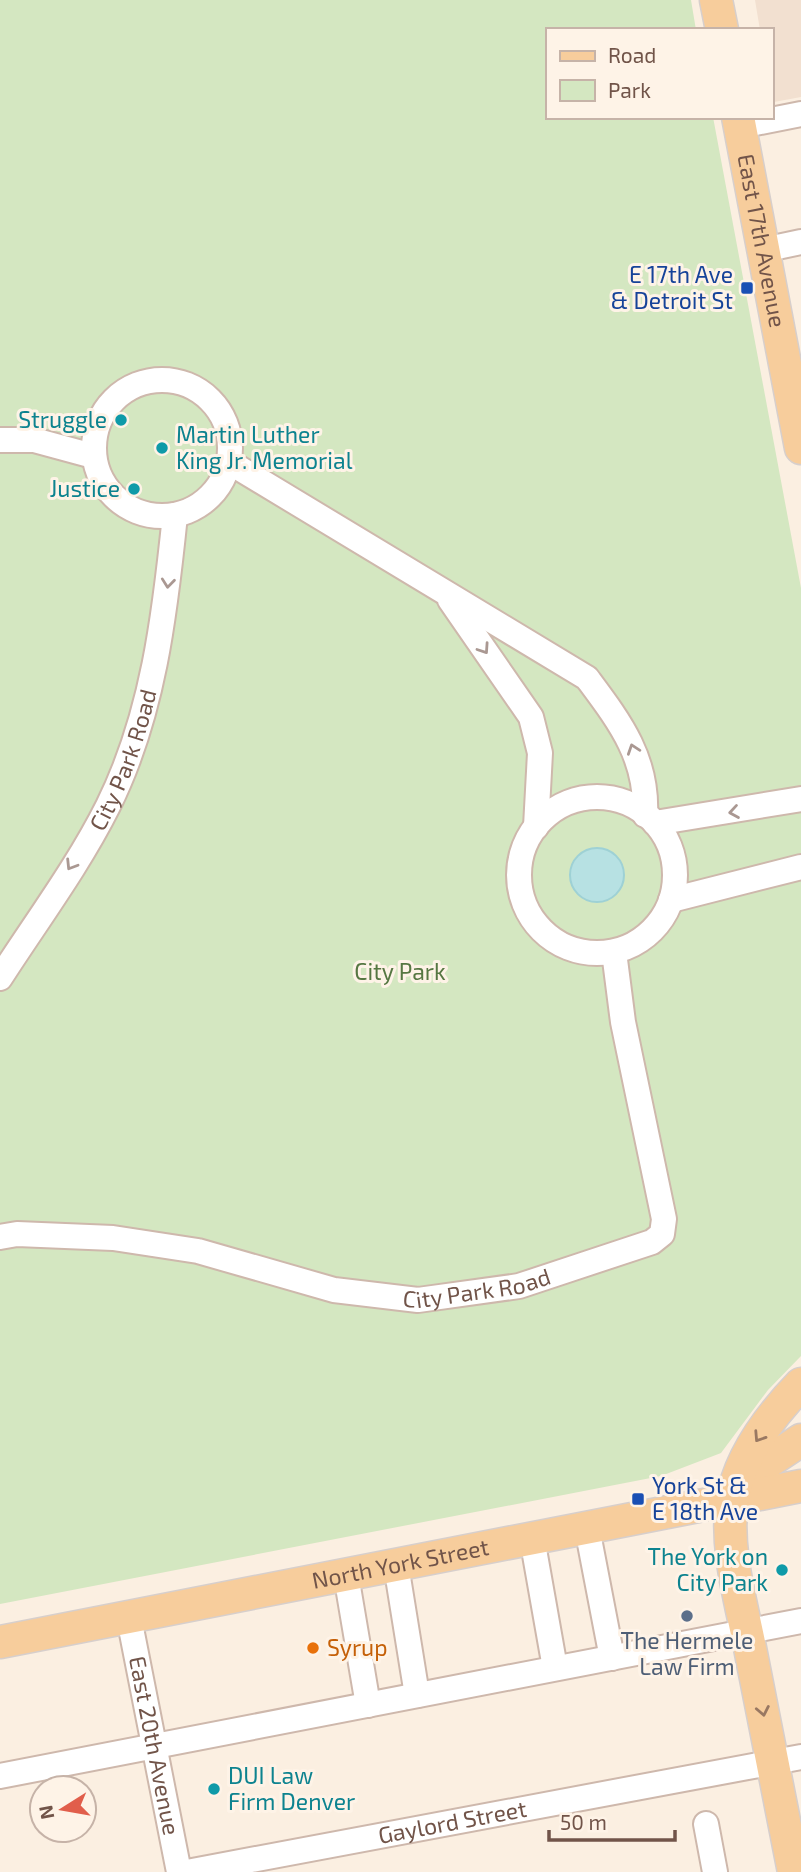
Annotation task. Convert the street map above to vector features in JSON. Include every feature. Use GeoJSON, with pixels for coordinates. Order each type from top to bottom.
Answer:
{"type":"FeatureCollection","features":[{"type":"Feature","properties":{"kind":"main road"},"geometry":{"type":"LineString","coordinates":[[716,0],[722,28]]}},
{"type":"Feature","properties":{"kind":"main road","name":"East 17th Avenue"},"geometry":{"type":"LineString","coordinates":[[739,121],[763,250],[795,381],[801,447]]}},
{"type":"Feature","properties":{"kind":"main road"},"geometry":{"type":"LineString","coordinates":[[793,1872],[787,1760],[747,1631],[732,1547],[732,1499],[754,1444],[801,1384]]}},
{"type":"Feature","properties":{"kind":"main road"},"geometry":{"type":"LineString","coordinates":[[732,1499],[763,1466],[801,1440]]}},
{"type":"Feature","properties":{"kind":"main road","name":"North York Street"},"geometry":{"type":"LineString","coordinates":[[0,1642],[801,1486]]}},
{"type":"Feature","properties":{"kind":"street"},"geometry":{"type":"LineString","coordinates":[[773,117],[801,114]]}},
{"type":"Feature","properties":{"kind":"street"},"geometry":{"type":"LineString","coordinates":[[739,121],[757,119]]}},
{"type":"Feature","properties":{"kind":"street"},"geometry":{"type":"LineString","coordinates":[[763,250],[801,242]]}},
{"type":"Feature","properties":{"kind":"street"},"geometry":{"type":"LineString","coordinates":[[163,380],[179,382],[211,400],[225,423],[230,449],[229,462],[219,487],[200,505],[175,515],[149,515],[124,505],[105,486],[93,456],[99,422],[114,400],[137,385],[163,380]]}},
{"type":"Feature","properties":{"kind":"street"},"geometry":{"type":"LineString","coordinates":[[0,440],[34,440],[93,456]]}},
{"type":"Feature","properties":{"kind":"street"},"geometry":{"type":"LineString","coordinates":[[229,462],[587,678],[627,732],[646,789],[650,819]]}},
{"type":"Feature","properties":{"kind":"street","name":"City Park Road"},"geometry":{"type":"LineString","coordinates":[[0,978],[108,806],[139,727],[165,615],[175,515]]}},
{"type":"Feature","properties":{"kind":"street"},"geometry":{"type":"LineString","coordinates":[[445,593],[531,717],[540,753],[536,827]]}},
{"type":"Feature","properties":{"kind":"street"},"geometry":{"type":"LineString","coordinates":[[594,797],[621,801],[650,819],[670,846],[674,859],[671,900],[650,933],[614,952],[587,953],[561,944],[539,928],[531,917],[519,878],[523,851],[536,827],[556,809],[594,797]]}},
{"type":"Feature","properties":{"kind":"street"},"geometry":{"type":"LineString","coordinates":[[650,819],[801,799]]}},
{"type":"Feature","properties":{"kind":"street"},"geometry":{"type":"LineString","coordinates":[[671,900],[801,867]]}},
{"type":"Feature","properties":{"kind":"street","name":"City Park Road"},"geometry":{"type":"LineString","coordinates":[[0,1237],[17,1234],[113,1238],[198,1251],[334,1290],[418,1300],[519,1286],[652,1242],[662,1234],[664,1219],[623,1023],[614,952]]}},
{"type":"Feature","properties":{"kind":"street"},"geometry":{"type":"LineString","coordinates":[[587,1528],[612,1658]]}},
{"type":"Feature","properties":{"kind":"street"},"geometry":{"type":"LineString","coordinates":[[532,1538],[555,1668]]}},
{"type":"Feature","properties":{"kind":"street"},"geometry":{"type":"LineString","coordinates":[[396,1565],[417,1695]]}},
{"type":"Feature","properties":{"kind":"street"},"geometry":{"type":"LineString","coordinates":[[346,1575],[368,1705]]}},
{"type":"Feature","properties":{"kind":"street","name":"East 20th Avenue"},"geometry":{"type":"LineString","coordinates":[[129,1618],[179,1872]]}},
{"type":"Feature","properties":{"kind":"street"},"geometry":{"type":"LineString","coordinates":[[0,1776],[801,1621]]}},
{"type":"Feature","properties":{"kind":"street","name":"Gaylord Street"},"geometry":{"type":"LineString","coordinates":[[187,1872],[787,1760]]}},
{"type":"Feature","properties":{"kind":"street"},"geometry":{"type":"LineString","coordinates":[[706,1824],[715,1872]]}},
{"type":"Feature","properties":{"kind":"shaded area"},"geometry":{"type":"Polygon","coordinates":[[[755,0],[801,0],[801,97],[774,102],[773,28],[760,28],[755,0]]]}},
{"type":"Feature","properties":{"kind":"green space","name":"City Park"},"geometry":{"type":"Polygon","coordinates":[[[0,0],[691,0],[696,28],[546,28],[546,119],[713,119],[801,588],[801,1356],[768,1390],[721,1453],[661,1476],[0,1604],[0,0]]]}},
{"type":"Feature","properties":{"kind":"water"},"geometry":{"type":"Polygon","coordinates":[[[597,848],[616,856],[624,875],[616,894],[597,902],[578,894],[570,875],[578,856],[597,848]]]}},
{"type":"Feature","properties":{"kind":"place","name":"E 17th Ave & Detroit St"},"geometry":{"type":"Point","coordinates":[747,288]}},
{"type":"Feature","properties":{"kind":"place","name":"Struggle"},"geometry":{"type":"Point","coordinates":[121,420]}},
{"type":"Feature","properties":{"kind":"place","name":"Martin Luther King Jr. Memorial"},"geometry":{"type":"Point","coordinates":[162,448]}},
{"type":"Feature","properties":{"kind":"place","name":"Justice"},"geometry":{"type":"Point","coordinates":[134,489]}},
{"type":"Feature","properties":{"kind":"place","name":"York St & E 18th Ave"},"geometry":{"type":"Point","coordinates":[638,1499]}},
{"type":"Feature","properties":{"kind":"place","name":"The York on City Park"},"geometry":{"type":"Point","coordinates":[782,1570]}},
{"type":"Feature","properties":{"kind":"place","name":"The Hermele Law Firm"},"geometry":{"type":"Point","coordinates":[687,1616]}},
{"type":"Feature","properties":{"kind":"place","name":"Syrup"},"geometry":{"type":"Point","coordinates":[313,1648]}},
{"type":"Feature","properties":{"kind":"place","name":"DUI Law Firm Denver"},"geometry":{"type":"Point","coordinates":[214,1789]}}]}
